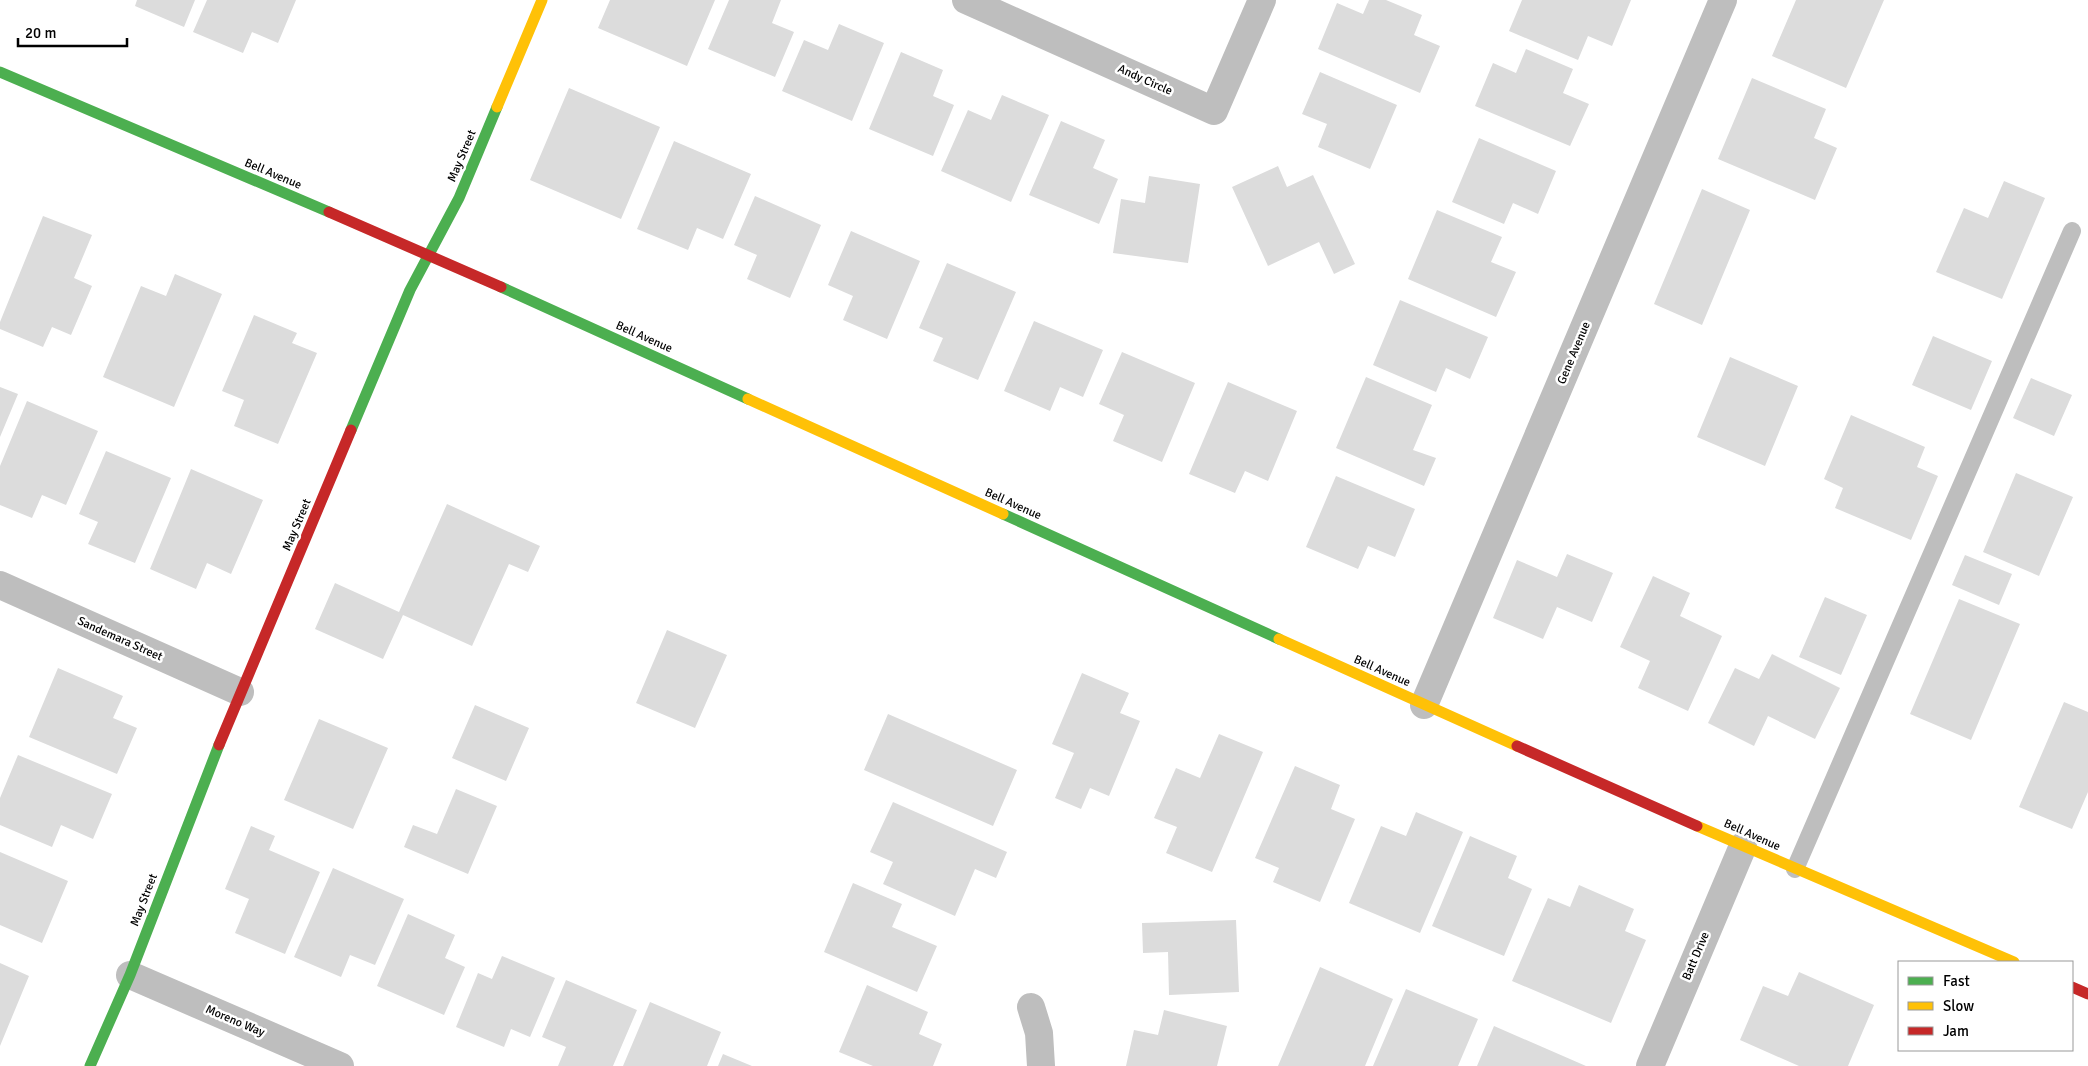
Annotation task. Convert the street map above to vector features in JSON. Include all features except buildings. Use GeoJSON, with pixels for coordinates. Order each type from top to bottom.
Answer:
{"type":"FeatureCollection","features":[{"type":"Feature","properties":{"kind":"main road","name":"May Street"},"geometry":{"type":"LineString","coordinates":[[90,1066],[130,975],[240,692],[410,290],[459,198],[542,0]]}},
{"type":"Feature","properties":{"kind":"main road","name":"Bell Avenue"},"geometry":{"type":"LineString","coordinates":[[0,72],[428,254],[1424,705],[1795,869],[2012,961]]}},
{"type":"Feature","properties":{"kind":"main road"},"geometry":{"type":"LineString","coordinates":[[2073,987],[2088,994]]}},
{"type":"Feature","properties":{"kind":"street","name":"Andy Circle"},"geometry":{"type":"LineString","coordinates":[[966,0],[1214,111],[1262,0]]}},
{"type":"Feature","properties":{"kind":"street","name":"Gene Avenue"},"geometry":{"type":"LineString","coordinates":[[1424,705],[1723,0]]}},
{"type":"Feature","properties":{"kind":"street","name":"Sandemara Street"},"geometry":{"type":"LineString","coordinates":[[0,586],[240,692]]}},
{"type":"Feature","properties":{"kind":"street","name":"Batt Drive"},"geometry":{"type":"LineString","coordinates":[[1650,1066],[1743,846]]}},
{"type":"Feature","properties":{"kind":"street","name":"Moreno Way"},"geometry":{"type":"LineString","coordinates":[[130,975],[340,1066]]}},
{"type":"Feature","properties":{"kind":"street"},"geometry":{"type":"LineString","coordinates":[[1031,1007],[1040,1033],[1041,1066]]}},
{"type":"Feature","properties":{"kind":"lane"},"geometry":{"type":"LineString","coordinates":[[1795,869],[2072,231]]}},
{"type":"Feature","properties":{"kind":"traffic: fast"},"geometry":{"type":"LineString","coordinates":[[0,72],[329,212]]}},
{"type":"Feature","properties":{"kind":"traffic: fast"},"geometry":{"type":"LineString","coordinates":[[351,430],[410,290],[459,198],[497,107]]}},
{"type":"Feature","properties":{"kind":"traffic: fast"},"geometry":{"type":"LineString","coordinates":[[501,287],[748,399]]}},
{"type":"Feature","properties":{"kind":"traffic: fast"},"geometry":{"type":"LineString","coordinates":[[1003,514],[1279,639]]}},
{"type":"Feature","properties":{"kind":"traffic: fast"},"geometry":{"type":"LineString","coordinates":[[90,1066],[130,975],[219,745]]}},
{"type":"Feature","properties":{"kind":"traffic: slow"},"geometry":{"type":"LineString","coordinates":[[497,107],[542,0]]}},
{"type":"Feature","properties":{"kind":"traffic: slow"},"geometry":{"type":"LineString","coordinates":[[748,399],[1003,514]]}},
{"type":"Feature","properties":{"kind":"traffic: slow"},"geometry":{"type":"LineString","coordinates":[[1279,639],[1517,746]]}},
{"type":"Feature","properties":{"kind":"traffic: slow"},"geometry":{"type":"LineString","coordinates":[[1697,826],[2012,961]]}},
{"type":"Feature","properties":{"kind":"traffic: jam"},"geometry":{"type":"LineString","coordinates":[[329,212],[501,287]]}},
{"type":"Feature","properties":{"kind":"traffic: jam"},"geometry":{"type":"LineString","coordinates":[[219,745],[351,430]]}},
{"type":"Feature","properties":{"kind":"traffic: jam"},"geometry":{"type":"LineString","coordinates":[[1517,746],[1697,826]]}},
{"type":"Feature","properties":{"kind":"traffic: jam"},"geometry":{"type":"LineString","coordinates":[[2073,987],[2088,994]]}}]}
